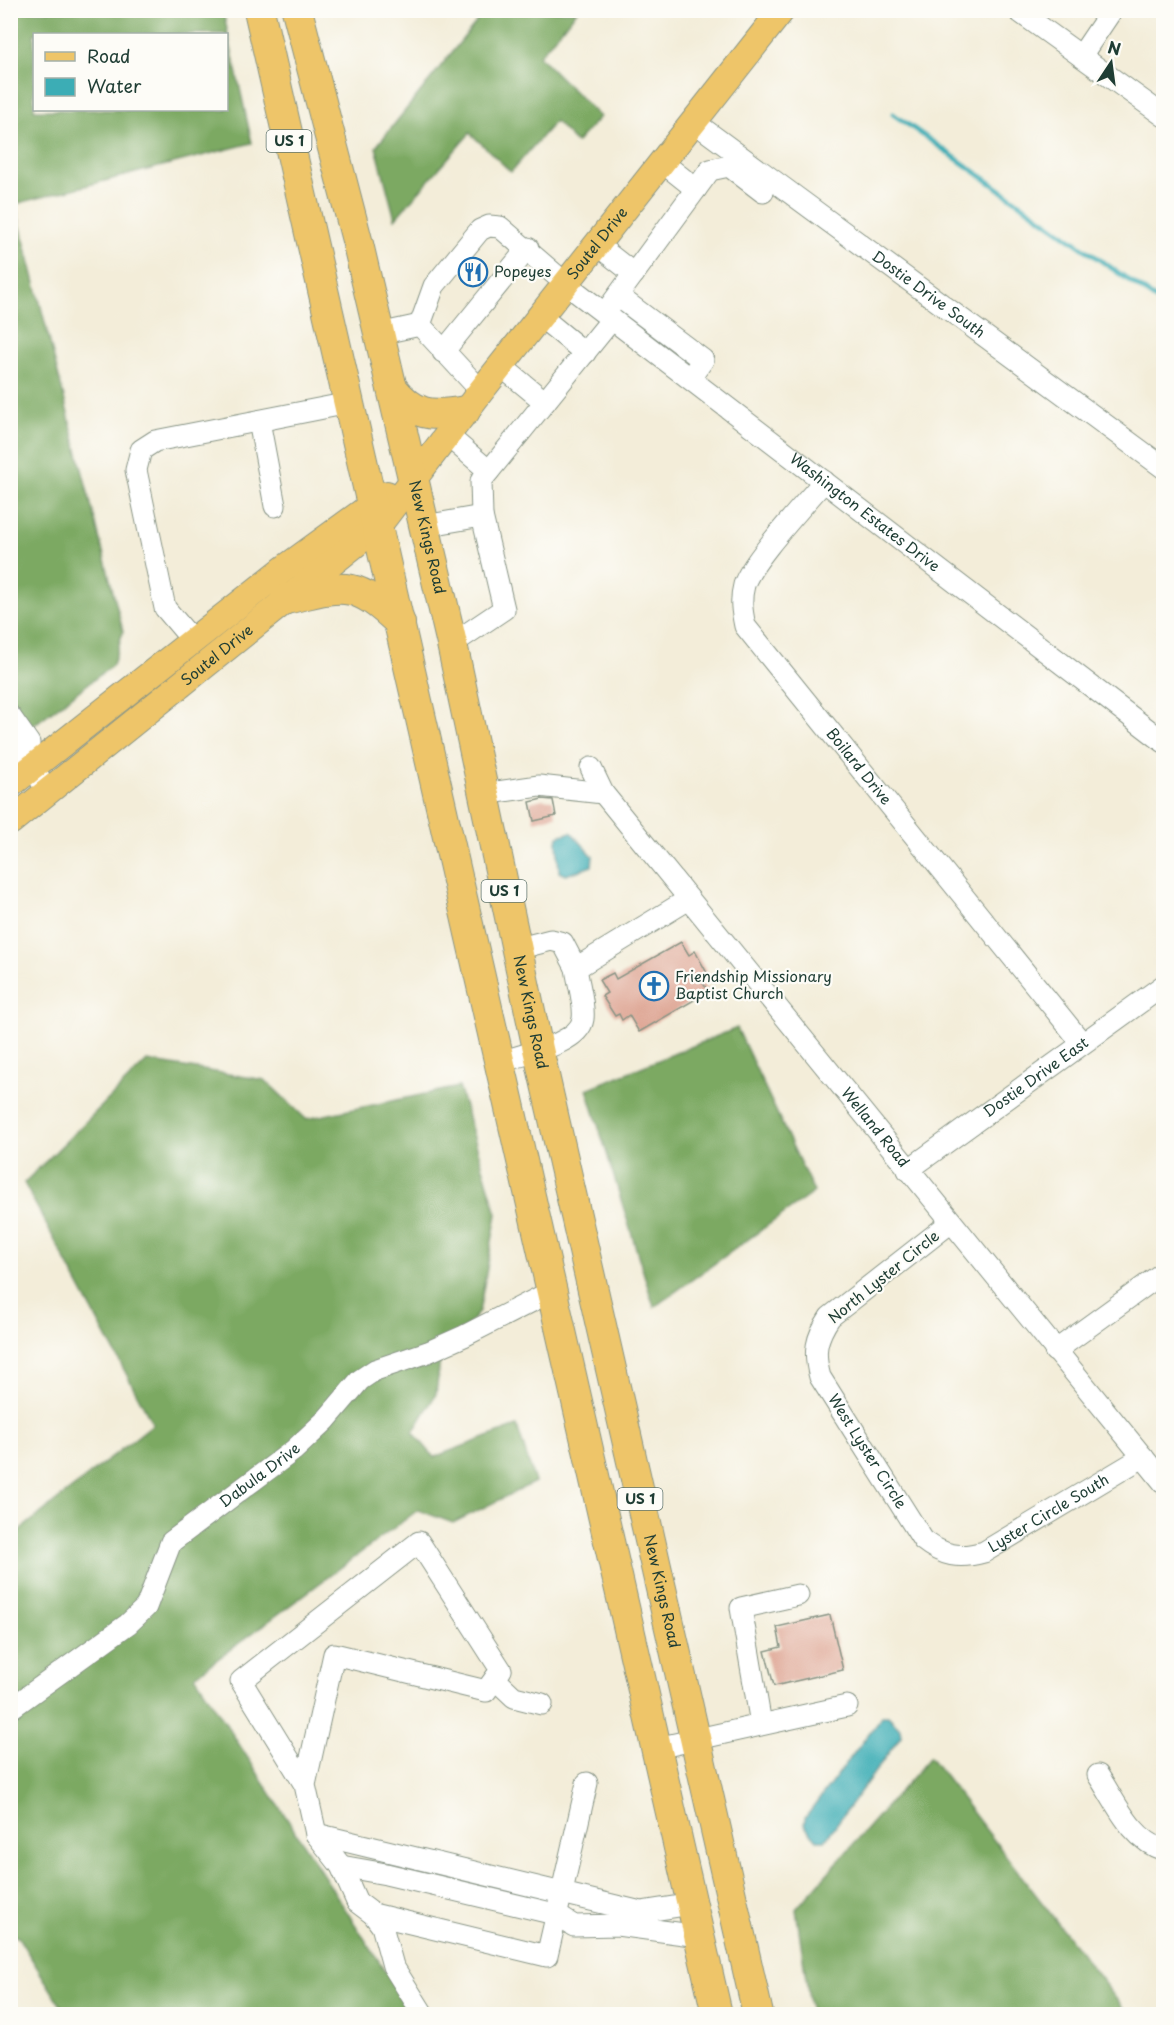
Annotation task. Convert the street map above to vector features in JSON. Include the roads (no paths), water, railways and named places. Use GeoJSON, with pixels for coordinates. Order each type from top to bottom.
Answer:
{"type":"FeatureCollection","features":[{"type":"Feature","properties":{"kind":"highway","name":"US 1"},"geometry":{"type":"LineString","coordinates":[[259,10],[717,2014]]}},
{"type":"Feature","properties":{"kind":"highway","name":"New Kings Road"},"geometry":{"type":"LineString","coordinates":[[297,10],[379,334],[452,644],[538,1049],[758,2014]]}},
{"type":"Feature","properties":{"kind":"highway"},"geometry":{"type":"LineString","coordinates":[[392,388],[405,404],[418,412],[440,415],[473,401]]}},
{"type":"Feature","properties":{"kind":"highway"},"geometry":{"type":"LineString","coordinates":[[286,599],[338,586],[358,590],[382,606],[400,623]]}},
{"type":"Feature","properties":{"kind":"main road","name":"Soutel Drive"},"geometry":{"type":"LineString","coordinates":[[10,822],[172,694],[286,599],[413,478],[782,10]]}},
{"type":"Feature","properties":{"kind":"main road","name":"Soutel Drive"},"geometry":{"type":"LineString","coordinates":[[10,785],[24,758],[375,515]]}},
{"type":"Feature","properties":{"kind":"street"},"geometry":{"type":"LineString","coordinates":[[1017,10],[1164,116]]}},
{"type":"Feature","properties":{"kind":"street"},"geometry":{"type":"LineString","coordinates":[[1081,56],[1112,10]]}},
{"type":"Feature","properties":{"kind":"street","name":"Dostie Drive South"},"geometry":{"type":"LineString","coordinates":[[694,122],[733,160],[800,201],[1164,468]]}},
{"type":"Feature","properties":{"kind":"street"},"geometry":{"type":"LineString","coordinates":[[452,644],[504,609],[482,516],[481,481],[585,352],[609,316],[618,296],[710,170],[733,160]]}},
{"type":"Feature","properties":{"kind":"street"},"geometry":{"type":"LineString","coordinates":[[662,162],[696,189]]}},
{"type":"Feature","properties":{"kind":"street","name":"Washington Estates Drive"},"geometry":{"type":"LineString","coordinates":[[420,325],[434,286],[480,230],[489,226],[500,227],[528,248],[566,284],[1164,742]]}},
{"type":"Feature","properties":{"kind":"street"},"geometry":{"type":"LineString","coordinates":[[597,245],[634,274]]}},
{"type":"Feature","properties":{"kind":"street"},"geometry":{"type":"LineString","coordinates":[[443,352],[528,248]]}},
{"type":"Feature","properties":{"kind":"street"},"geometry":{"type":"LineString","coordinates":[[618,296],[703,360],[690,378]]}},
{"type":"Feature","properties":{"kind":"street"},"geometry":{"type":"LineString","coordinates":[[540,316],[585,352]]}},
{"type":"Feature","properties":{"kind":"street"},"geometry":{"type":"LineString","coordinates":[[379,334],[420,325],[443,352],[473,401]]}},
{"type":"Feature","properties":{"kind":"street"},"geometry":{"type":"LineString","coordinates":[[646,345],[659,327]]}},
{"type":"Feature","properties":{"kind":"street"},"geometry":{"type":"LineString","coordinates":[[501,366],[545,402]]}},
{"type":"Feature","properties":{"kind":"street"},"geometry":{"type":"LineString","coordinates":[[193,641],[165,608],[136,470],[141,450],[155,441],[349,403]]}},
{"type":"Feature","properties":{"kind":"street"},"geometry":{"type":"LineString","coordinates":[[259,421],[275,507]]}},
{"type":"Feature","properties":{"kind":"street"},"geometry":{"type":"LineString","coordinates":[[447,435],[489,471]]}},
{"type":"Feature","properties":{"kind":"street","name":"Boilard Drive"},"geometry":{"type":"LineString","coordinates":[[824,481],[754,567],[745,584],[740,606],[745,626],[1082,1043]]}},
{"type":"Feature","properties":{"kind":"street"},"geometry":{"type":"LineString","coordinates":[[424,526],[482,516]]}},
{"type":"Feature","properties":{"kind":"street"},"geometry":{"type":"LineString","coordinates":[[10,716],[29,743],[24,758],[48,793]]}},
{"type":"Feature","properties":{"kind":"street","name":"Welland Road"},"geometry":{"type":"LineString","coordinates":[[591,768],[603,793],[950,1223],[1164,1483]]}},
{"type":"Feature","properties":{"kind":"street"},"geometry":{"type":"LineString","coordinates":[[483,794],[539,786],[603,793]]}},
{"type":"Feature","properties":{"kind":"street"},"geometry":{"type":"LineString","coordinates":[[576,968],[689,899]]}},
{"type":"Feature","properties":{"kind":"street"},"geometry":{"type":"LineString","coordinates":[[500,1062],[565,1041],[577,1033],[583,1019],[576,968],[563,943],[551,940],[516,949]]}},
{"type":"Feature","properties":{"kind":"street","name":"Dostie Drive East"},"geometry":{"type":"LineString","coordinates":[[908,1170],[1164,985]]}},
{"type":"Feature","properties":{"kind":"street","name":"North Lyster Circle"},"geometry":{"type":"LineString","coordinates":[[820,1332],[830,1317],[950,1223]]}},
{"type":"Feature","properties":{"kind":"street"},"geometry":{"type":"LineString","coordinates":[[1055,1351],[1164,1272]]}},
{"type":"Feature","properties":{"kind":"street","name":"Dabula Drive"},"geometry":{"type":"LineString","coordinates":[[10,1709],[128,1624],[146,1607],[171,1542],[294,1450],[326,1420],[360,1380],[383,1366],[428,1352],[465,1336],[552,1291]]}},
{"type":"Feature","properties":{"kind":"street","name":"West Lyster Circle"},"geometry":{"type":"LineString","coordinates":[[820,1332],[815,1348],[820,1377],[923,1540],[949,1556]]}},
{"type":"Feature","properties":{"kind":"street","name":"Lyster Circle South"},"geometry":{"type":"LineString","coordinates":[[949,1556],[967,1557],[984,1552],[1143,1457]]}},
{"type":"Feature","properties":{"kind":"street"},"geometry":{"type":"LineString","coordinates":[[310,1628],[334,1654],[486,1692],[501,1670],[420,1542],[241,1681],[305,1785],[316,1834],[340,1866],[357,1902],[373,1914],[387,1936],[389,1955],[397,1974],[423,2014]]}},
{"type":"Feature","properties":{"kind":"street"},"geometry":{"type":"LineString","coordinates":[[761,1724],[741,1608],[798,1595]]}},
{"type":"Feature","properties":{"kind":"street"},"geometry":{"type":"LineString","coordinates":[[305,1785],[334,1654]]}},
{"type":"Feature","properties":{"kind":"street"},"geometry":{"type":"LineString","coordinates":[[495,1679],[514,1697],[542,1704]]}},
{"type":"Feature","properties":{"kind":"street"},"geometry":{"type":"LineString","coordinates":[[657,1748],[847,1706]]}},
{"type":"Feature","properties":{"kind":"street"},"geometry":{"type":"LineString","coordinates":[[1098,1775],[1138,1835],[1151,1846],[1164,1850]]}},
{"type":"Feature","properties":{"kind":"street"},"geometry":{"type":"LineString","coordinates":[[373,1914],[547,1956],[555,1914],[588,1783]]}},
{"type":"Feature","properties":{"kind":"street"},"geometry":{"type":"LineString","coordinates":[[316,1834],[641,1912],[692,1905]]}},
{"type":"Feature","properties":{"kind":"street"},"geometry":{"type":"LineString","coordinates":[[386,1874],[391,1852]]}},
{"type":"Feature","properties":{"kind":"street"},"geometry":{"type":"LineString","coordinates":[[340,1866],[386,1874],[555,1914],[574,1926],[617,1924],[699,1935]]}},
{"type":"Feature","properties":{"kind":"water"},"geometry":{"type":"Polygon","coordinates":[[[571,832],[593,856],[592,866],[566,875],[559,872],[557,841],[558,836],[571,832]]]}},
{"type":"Feature","properties":{"kind":"water"},"geometry":{"type":"Polygon","coordinates":[[[882,1716],[888,1716],[900,1728],[901,1736],[825,1840],[817,1840],[804,1825],[805,1818],[882,1716]]]}},
{"type":"Feature","properties":{"kind":"waterway"},"geometry":{"type":"LineString","coordinates":[[893,114],[1164,305]]}},
{"type":"Feature","properties":{"kind":"place","name":"Popeyes"},"geometry":{"type":"Point","coordinates":[473,272]}},
{"type":"Feature","properties":{"kind":"place","name":"Friendship Missionary Baptist Church"},"geometry":{"type":"Point","coordinates":[654,986]}}]}
